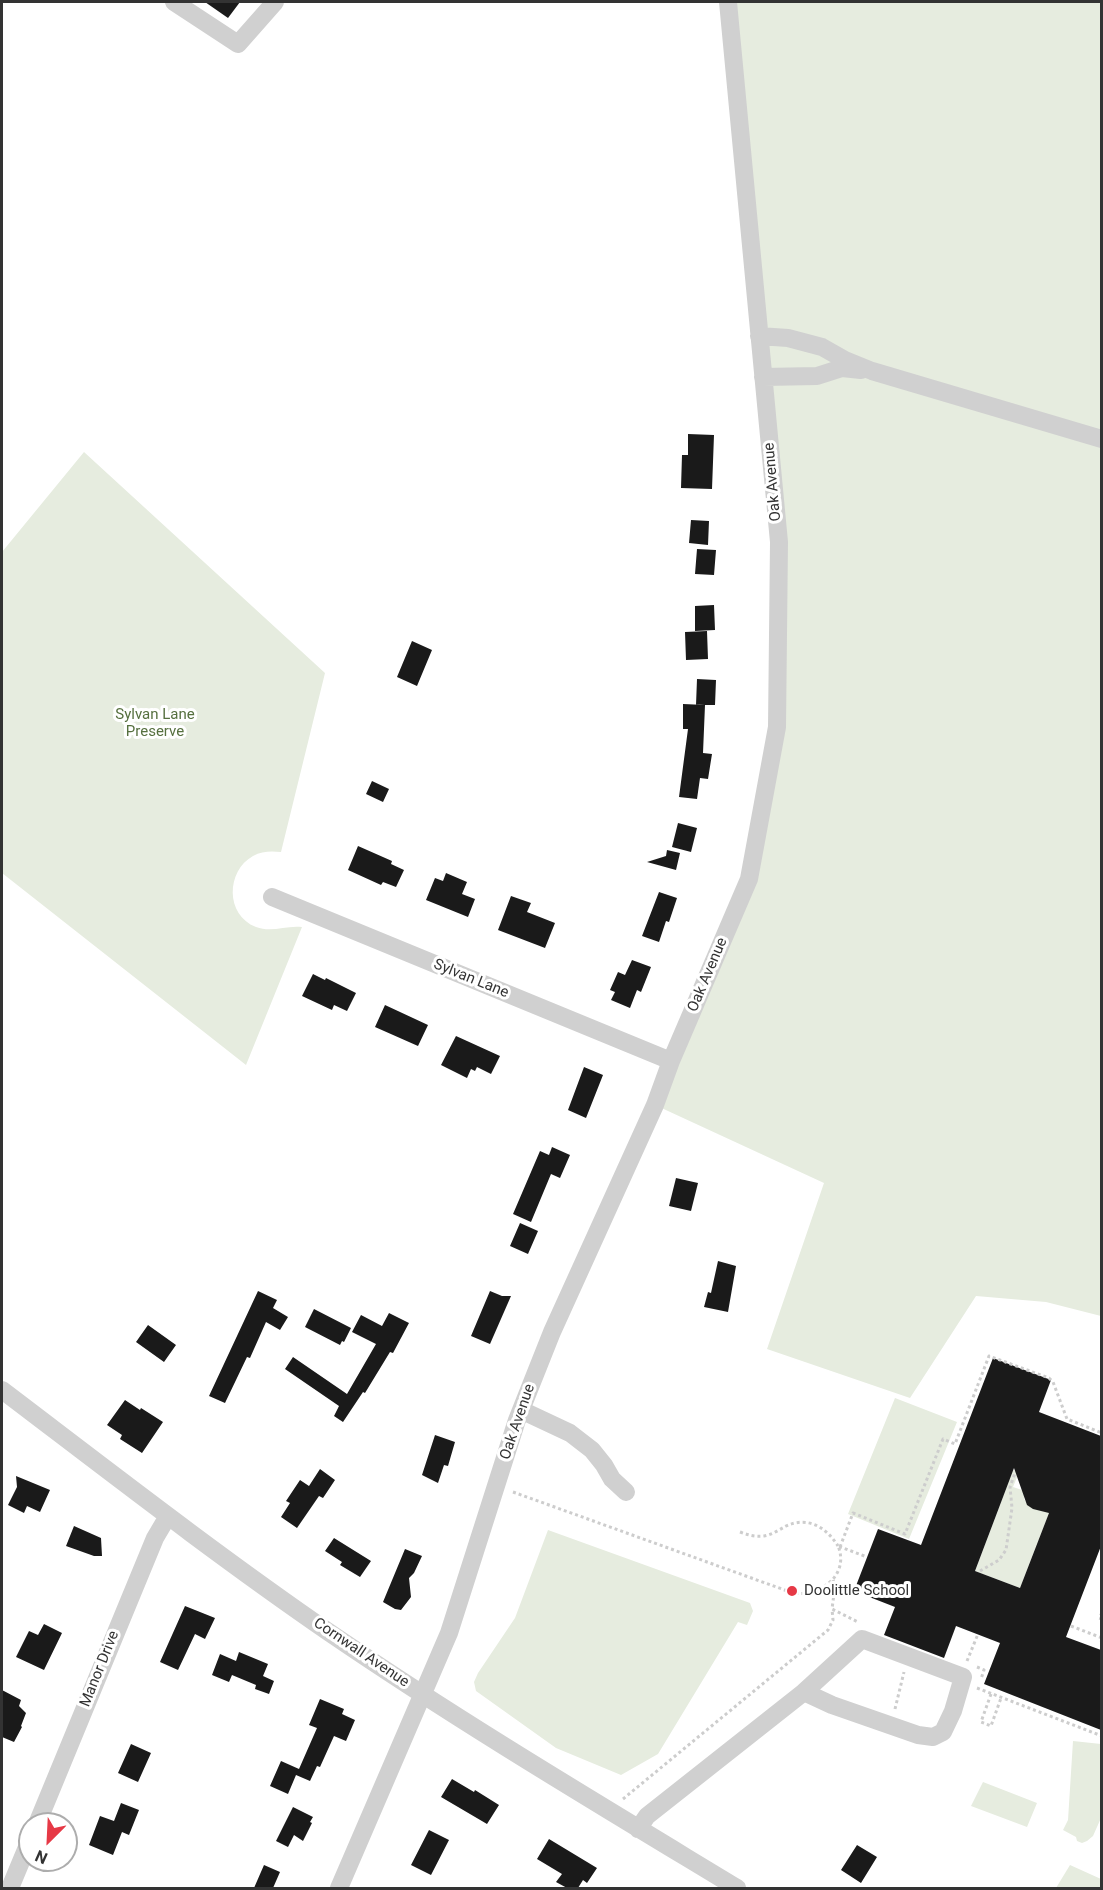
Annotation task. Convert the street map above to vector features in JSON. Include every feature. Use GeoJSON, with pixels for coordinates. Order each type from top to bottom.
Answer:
{"type":"FeatureCollection","features":[{"type":"Feature","properties":{"kind":"street"},"geometry":{"type":"LineString","coordinates":[[174,2],[238,44],[275,2]]}},
{"type":"Feature","properties":{"kind":"street","name":"Oak Avenue"},"geometry":{"type":"LineString","coordinates":[[339,1888],[448,1633],[521,1410],[552,1332],[655,1104],[671,1061],[749,879],[777,727],[779,542],[724,3]]}},
{"type":"Feature","properties":{"kind":"street"},"geometry":{"type":"LineString","coordinates":[[759,336],[788,338],[822,347],[845,360],[872,370],[1101,439]]}},
{"type":"Feature","properties":{"kind":"street"},"geometry":{"type":"LineString","coordinates":[[763,377],[817,376],[842,368],[872,370]]}},
{"type":"Feature","properties":{"kind":"street","name":"Sylvan Lane"},"geometry":{"type":"LineString","coordinates":[[272,897],[671,1061]]}},
{"type":"Feature","properties":{"kind":"street","name":"Cornwall Avenue"},"geometry":{"type":"LineString","coordinates":[[2,1390],[168,1516],[329,1632],[423,1695],[638,1829],[715,1883],[737,1888]]}},
{"type":"Feature","properties":{"kind":"street"},"geometry":{"type":"LineString","coordinates":[[521,1410],[570,1433],[592,1450],[612,1479],[626,1492]]}},
{"type":"Feature","properties":{"kind":"street","name":"Manor Drive"},"geometry":{"type":"LineString","coordinates":[[42,1812],[155,1538],[168,1516]]}},
{"type":"Feature","properties":{"kind":"street"},"geometry":{"type":"LineString","coordinates":[[638,1829],[647,1816],[804,1692],[862,1640],[963,1677],[953,1711],[943,1732],[933,1737],[918,1735],[883,1723],[804,1692]]}},
{"type":"Feature","properties":{"kind":"street"},"geometry":{"type":"LineString","coordinates":[[10,1888],[18,1869]]}},
{"type":"Feature","properties":{"kind":"path"},"geometry":{"type":"LineString","coordinates":[[839,1546],[853,1513],[905,1534],[943,1439],[955,1444],[989,1356],[1049,1378],[1053,1382],[1067,1419],[1101,1433]]}},
{"type":"Feature","properties":{"kind":"path"},"geometry":{"type":"LineString","coordinates":[[980,1570],[1003,1557],[1006,1550],[1012,1508],[1010,1487],[1015,1473]]}},
{"type":"Feature","properties":{"kind":"path"},"geometry":{"type":"LineString","coordinates":[[510,1491],[793,1593],[813,1592],[824,1587],[833,1580],[838,1572],[841,1552],[839,1546],[825,1529],[814,1523],[802,1521],[766,1536],[750,1536],[740,1532]]}},
{"type":"Feature","properties":{"kind":"path"},"geometry":{"type":"LineString","coordinates":[[839,1546],[867,1557]]}},
{"type":"Feature","properties":{"kind":"path"},"geometry":{"type":"LineString","coordinates":[[622,1800],[828,1630],[833,1620],[835,1586],[833,1580]]}},
{"type":"Feature","properties":{"kind":"path"},"geometry":{"type":"LineString","coordinates":[[832,1609],[859,1623]]}},
{"type":"Feature","properties":{"kind":"path"},"geometry":{"type":"LineString","coordinates":[[1101,1612],[1099,1618],[1101,1619]]}},
{"type":"Feature","properties":{"kind":"path"},"geometry":{"type":"LineString","coordinates":[[1071,1626],[1101,1640]]}},
{"type":"Feature","properties":{"kind":"path"},"geometry":{"type":"LineString","coordinates":[[966,1663],[978,1634]]}},
{"type":"Feature","properties":{"kind":"path"},"geometry":{"type":"LineString","coordinates":[[1001,1698],[991,1726],[981,1722],[991,1694],[1101,1736]]}},
{"type":"Feature","properties":{"kind":"green space"},"geometry":{"type":"Polygon","coordinates":[[[728,2],[1101,2],[1101,1316],[1046,1302],[976,1296],[910,1398],[767,1349],[824,1183],[655,1105],[749,879],[777,727],[779,542],[728,2]]]}},
{"type":"Feature","properties":{"kind":"green space","name":"Sylvan Lane Preserve"},"geometry":{"type":"Polygon","coordinates":[[[84,452],[325,673],[281,852],[260,853],[253,856],[244,863],[234,882],[234,903],[246,921],[262,929],[302,927],[246,1065],[2,873],[2,552],[84,452]]]}},
{"type":"Feature","properties":{"kind":"green space"},"geometry":{"type":"Polygon","coordinates":[[[895,1398],[957,1422],[909,1539],[848,1514],[895,1398]]]}},
{"type":"Feature","properties":{"kind":"green space"},"geometry":{"type":"Polygon","coordinates":[[[1013,1470],[1019,1472],[1013,1487],[1025,1491],[1024,1499],[1030,1507],[1040,1510],[1053,1503],[1020,1588],[975,1571],[1013,1470]]]}},
{"type":"Feature","properties":{"kind":"green space"},"geometry":{"type":"Polygon","coordinates":[[[548,1530],[750,1603],[753,1611],[747,1625],[738,1622],[658,1754],[621,1775],[556,1748],[476,1691],[474,1682],[478,1673],[515,1618],[548,1530]]]}},
{"type":"Feature","properties":{"kind":"green space"},"geometry":{"type":"Polygon","coordinates":[[[1073,1741],[1101,1744],[1101,1818],[1093,1836],[1082,1843],[1063,1830],[1068,1820],[1073,1741]]]}},
{"type":"Feature","properties":{"kind":"green space"},"geometry":{"type":"Polygon","coordinates":[[[983,1782],[1037,1803],[1027,1827],[971,1806],[983,1782]]]}},
{"type":"Feature","properties":{"kind":"green space"},"geometry":{"type":"Polygon","coordinates":[[[1070,1865],[1101,1879],[1101,1888],[1056,1888],[1070,1865]]]}},
{"type":"Feature","properties":{"kind":"building"},"geometry":{"type":"Polygon","coordinates":[[[205,2],[240,2],[228,18],[205,2]]]}},
{"type":"Feature","properties":{"kind":"building"},"geometry":{"type":"Polygon","coordinates":[[[688,434],[714,435],[712,489],[681,488],[682,455],[688,455],[688,434]]]}},
{"type":"Feature","properties":{"kind":"building"},"geometry":{"type":"Polygon","coordinates":[[[691,520],[709,521],[708,545],[689,543],[691,520]]]}},
{"type":"Feature","properties":{"kind":"building"},"geometry":{"type":"Polygon","coordinates":[[[697,549],[716,550],[714,575],[695,574],[697,549]]]}},
{"type":"Feature","properties":{"kind":"building"},"geometry":{"type":"Polygon","coordinates":[[[714,605],[715,630],[695,631],[695,606],[714,605]]]}},
{"type":"Feature","properties":{"kind":"building"},"geometry":{"type":"Polygon","coordinates":[[[707,631],[708,659],[686,660],[685,632],[707,631]]]}},
{"type":"Feature","properties":{"kind":"building"},"geometry":{"type":"Polygon","coordinates":[[[412,641],[432,650],[417,686],[397,677],[412,641]]]}},
{"type":"Feature","properties":{"kind":"building"},"geometry":{"type":"Polygon","coordinates":[[[697,679],[716,680],[715,705],[696,705],[697,679]]]}},
{"type":"Feature","properties":{"kind":"building"},"geometry":{"type":"Polygon","coordinates":[[[683,704],[705,705],[703,753],[712,754],[708,779],[700,778],[697,799],[679,797],[688,729],[683,729],[683,704]]]}},
{"type":"Feature","properties":{"kind":"building"},"geometry":{"type":"Polygon","coordinates":[[[372,781],[389,789],[383,802],[366,794],[372,781]]]}},
{"type":"Feature","properties":{"kind":"building"},"geometry":{"type":"Polygon","coordinates":[[[678,823],[697,828],[691,852],[672,847],[678,823]]]}},
{"type":"Feature","properties":{"kind":"building"},"geometry":{"type":"Polygon","coordinates":[[[358,846],[392,861],[391,864],[404,870],[396,887],[383,882],[381,885],[348,870],[358,846]]]}},
{"type":"Feature","properties":{"kind":"building"},"geometry":{"type":"Polygon","coordinates":[[[667,850],[680,853],[676,870],[647,862],[666,856],[667,850]]]}},
{"type":"Feature","properties":{"kind":"building"},"geometry":{"type":"Polygon","coordinates":[[[446,873],[467,882],[462,894],[475,899],[468,917],[426,900],[435,878],[443,881],[446,873]]]}},
{"type":"Feature","properties":{"kind":"building"},"geometry":{"type":"Polygon","coordinates":[[[659,892],[677,898],[659,942],[642,936],[659,892]]]}},
{"type":"Feature","properties":{"kind":"building"},"geometry":{"type":"Polygon","coordinates":[[[511,896],[531,903],[527,912],[555,923],[545,948],[498,930],[511,896]]]}},
{"type":"Feature","properties":{"kind":"building"},"geometry":{"type":"Polygon","coordinates":[[[632,960],[651,967],[641,992],[637,990],[630,1008],[611,1000],[615,992],[610,990],[618,972],[625,975],[632,960]]]}},
{"type":"Feature","properties":{"kind":"building"},"geometry":{"type":"Polygon","coordinates":[[[313,974],[356,993],[347,1011],[334,1005],[332,1010],[302,996],[313,974]]]}},
{"type":"Feature","properties":{"kind":"building"},"geometry":{"type":"Polygon","coordinates":[[[385,1005],[428,1025],[418,1046],[375,1027],[385,1005]]]}},
{"type":"Feature","properties":{"kind":"building"},"geometry":{"type":"Polygon","coordinates":[[[456,1036],[500,1056],[491,1074],[477,1067],[475,1071],[471,1069],[467,1078],[441,1065],[456,1036]]]}},
{"type":"Feature","properties":{"kind":"building"},"geometry":{"type":"Polygon","coordinates":[[[584,1067],[603,1075],[586,1118],[568,1110],[584,1067]]]}},
{"type":"Feature","properties":{"kind":"building"},"geometry":{"type":"Polygon","coordinates":[[[552,1147],[570,1155],[560,1178],[551,1174],[531,1222],[513,1214],[540,1151],[549,1155],[552,1147]]]}},
{"type":"Feature","properties":{"kind":"building"},"geometry":{"type":"Polygon","coordinates":[[[676,1178],[698,1183],[691,1211],[669,1206],[676,1178]]]}},
{"type":"Feature","properties":{"kind":"building"},"geometry":{"type":"Polygon","coordinates":[[[520,1223],[538,1231],[528,1254],[510,1246],[520,1223]]]}},
{"type":"Feature","properties":{"kind":"building"},"geometry":{"type":"Polygon","coordinates":[[[718,1261],[736,1266],[728,1312],[704,1307],[708,1292],[711,1293],[718,1261]]]}},
{"type":"Feature","properties":{"kind":"building"},"geometry":{"type":"Polygon","coordinates":[[[258,1291],[277,1300],[273,1308],[288,1317],[280,1330],[266,1322],[250,1358],[247,1357],[225,1403],[209,1396],[258,1291]]]}},
{"type":"Feature","properties":{"kind":"building"},"geometry":{"type":"Polygon","coordinates":[[[490,1291],[502,1296],[511,1296],[490,1344],[471,1336],[490,1291]]]}},
{"type":"Feature","properties":{"kind":"building"},"geometry":{"type":"Polygon","coordinates":[[[314,1309],[351,1328],[344,1342],[342,1341],[340,1345],[305,1327],[314,1309]]]}},
{"type":"Feature","properties":{"kind":"building"},"geometry":{"type":"Polygon","coordinates":[[[389,1313],[409,1323],[393,1353],[390,1352],[365,1393],[363,1392],[343,1422],[334,1416],[339,1406],[285,1369],[293,1357],[347,1394],[376,1344],[352,1332],[361,1315],[382,1326],[389,1313]]]}},
{"type":"Feature","properties":{"kind":"building"},"geometry":{"type":"Polygon","coordinates":[[[148,1325],[176,1345],[164,1362],[136,1342],[148,1325]]]}},
{"type":"Feature","properties":{"kind":"building"},"geometry":{"type":"Polygon","coordinates":[[[993,1358],[1051,1380],[1039,1412],[1101,1436],[1101,1546],[1066,1637],[1101,1650],[1101,1730],[984,1684],[1000,1643],[956,1626],[944,1658],[884,1635],[895,1607],[854,1591],[878,1529],[921,1545],[993,1358]],[[1014,1468],[975,1571],[1020,1588],[1049,1513],[1027,1505],[1014,1468]]]}},
{"type":"Feature","properties":{"kind":"building"},"geometry":{"type":"Polygon","coordinates":[[[125,1400],[163,1422],[142,1453],[120,1439],[122,1435],[107,1425],[125,1400]]]}},
{"type":"Feature","properties":{"kind":"building"},"geometry":{"type":"Polygon","coordinates":[[[435,1435],[455,1442],[448,1466],[444,1465],[438,1483],[422,1475],[435,1435]]]}},
{"type":"Feature","properties":{"kind":"building"},"geometry":{"type":"Polygon","coordinates":[[[320,1469],[335,1480],[323,1498],[319,1496],[297,1528],[281,1517],[290,1503],[286,1501],[300,1480],[309,1486],[320,1469]]]}},
{"type":"Feature","properties":{"kind":"building"},"geometry":{"type":"Polygon","coordinates":[[[16,1476],[50,1490],[40,1512],[27,1506],[24,1513],[8,1505],[17,1487],[16,1476]]]}},
{"type":"Feature","properties":{"kind":"building"},"geometry":{"type":"Polygon","coordinates":[[[74,1526],[101,1538],[102,1556],[94,1556],[66,1546],[74,1526]]]}},
{"type":"Feature","properties":{"kind":"building"},"geometry":{"type":"Polygon","coordinates":[[[334,1538],[371,1561],[360,1577],[340,1565],[342,1562],[325,1551],[334,1538]]]}},
{"type":"Feature","properties":{"kind":"building"},"geometry":{"type":"Polygon","coordinates":[[[405,1549],[422,1556],[409,1578],[411,1597],[401,1610],[383,1602],[405,1549]]]}},
{"type":"Feature","properties":{"kind":"building"},"geometry":{"type":"Polygon","coordinates":[[[185,1606],[215,1618],[205,1639],[195,1634],[178,1670],[160,1662],[185,1606]]]}},
{"type":"Feature","properties":{"kind":"building"},"geometry":{"type":"Polygon","coordinates":[[[44,1624],[62,1633],[44,1670],[16,1657],[29,1631],[38,1635],[44,1624]]]}},
{"type":"Feature","properties":{"kind":"building"},"geometry":{"type":"Polygon","coordinates":[[[239,1652],[268,1664],[263,1676],[274,1681],[269,1694],[255,1689],[256,1685],[232,1675],[229,1682],[212,1675],[220,1654],[236,1661],[239,1652]]]}},
{"type":"Feature","properties":{"kind":"building"},"geometry":{"type":"Polygon","coordinates":[[[2,1690],[21,1700],[19,1706],[26,1713],[14,1742],[2,1737],[2,1690]]]}},
{"type":"Feature","properties":{"kind":"building"},"geometry":{"type":"Polygon","coordinates":[[[320,1699],[344,1709],[342,1714],[355,1720],[346,1741],[334,1736],[320,1767],[317,1766],[310,1781],[296,1775],[288,1794],[270,1786],[281,1761],[299,1769],[317,1728],[309,1725],[320,1699]]]}},
{"type":"Feature","properties":{"kind":"building"},"geometry":{"type":"Polygon","coordinates":[[[131,1744],[151,1753],[138,1782],[118,1773],[131,1744]]]}},
{"type":"Feature","properties":{"kind":"building"},"geometry":{"type":"Polygon","coordinates":[[[452,1779],[499,1805],[487,1824],[441,1797],[452,1779]]]}},
{"type":"Feature","properties":{"kind":"building"},"geometry":{"type":"Polygon","coordinates":[[[121,1803],[139,1810],[129,1835],[122,1832],[113,1855],[89,1845],[100,1816],[114,1821],[121,1803]]]}},
{"type":"Feature","properties":{"kind":"building"},"geometry":{"type":"Polygon","coordinates":[[[293,1807],[313,1817],[303,1841],[294,1835],[288,1847],[276,1841],[293,1807]]]}},
{"type":"Feature","properties":{"kind":"building"},"geometry":{"type":"Polygon","coordinates":[[[429,1830],[449,1840],[431,1875],[411,1865],[429,1830]]]}},
{"type":"Feature","properties":{"kind":"building"},"geometry":{"type":"Polygon","coordinates":[[[549,1839],[597,1868],[587,1883],[583,1880],[578,1888],[567,1888],[556,1882],[562,1874],[537,1859],[549,1839]]]}},
{"type":"Feature","properties":{"kind":"building"},"geometry":{"type":"Polygon","coordinates":[[[857,1845],[877,1857],[861,1883],[841,1870],[857,1845]]]}},
{"type":"Feature","properties":{"kind":"building"},"geometry":{"type":"Polygon","coordinates":[[[264,1865],[280,1872],[273,1888],[254,1888],[264,1865]]]}},
{"type":"Feature","properties":{"kind":"place","name":"Doolittle School"},"geometry":{"type":"Point","coordinates":[792,1591]}}]}
